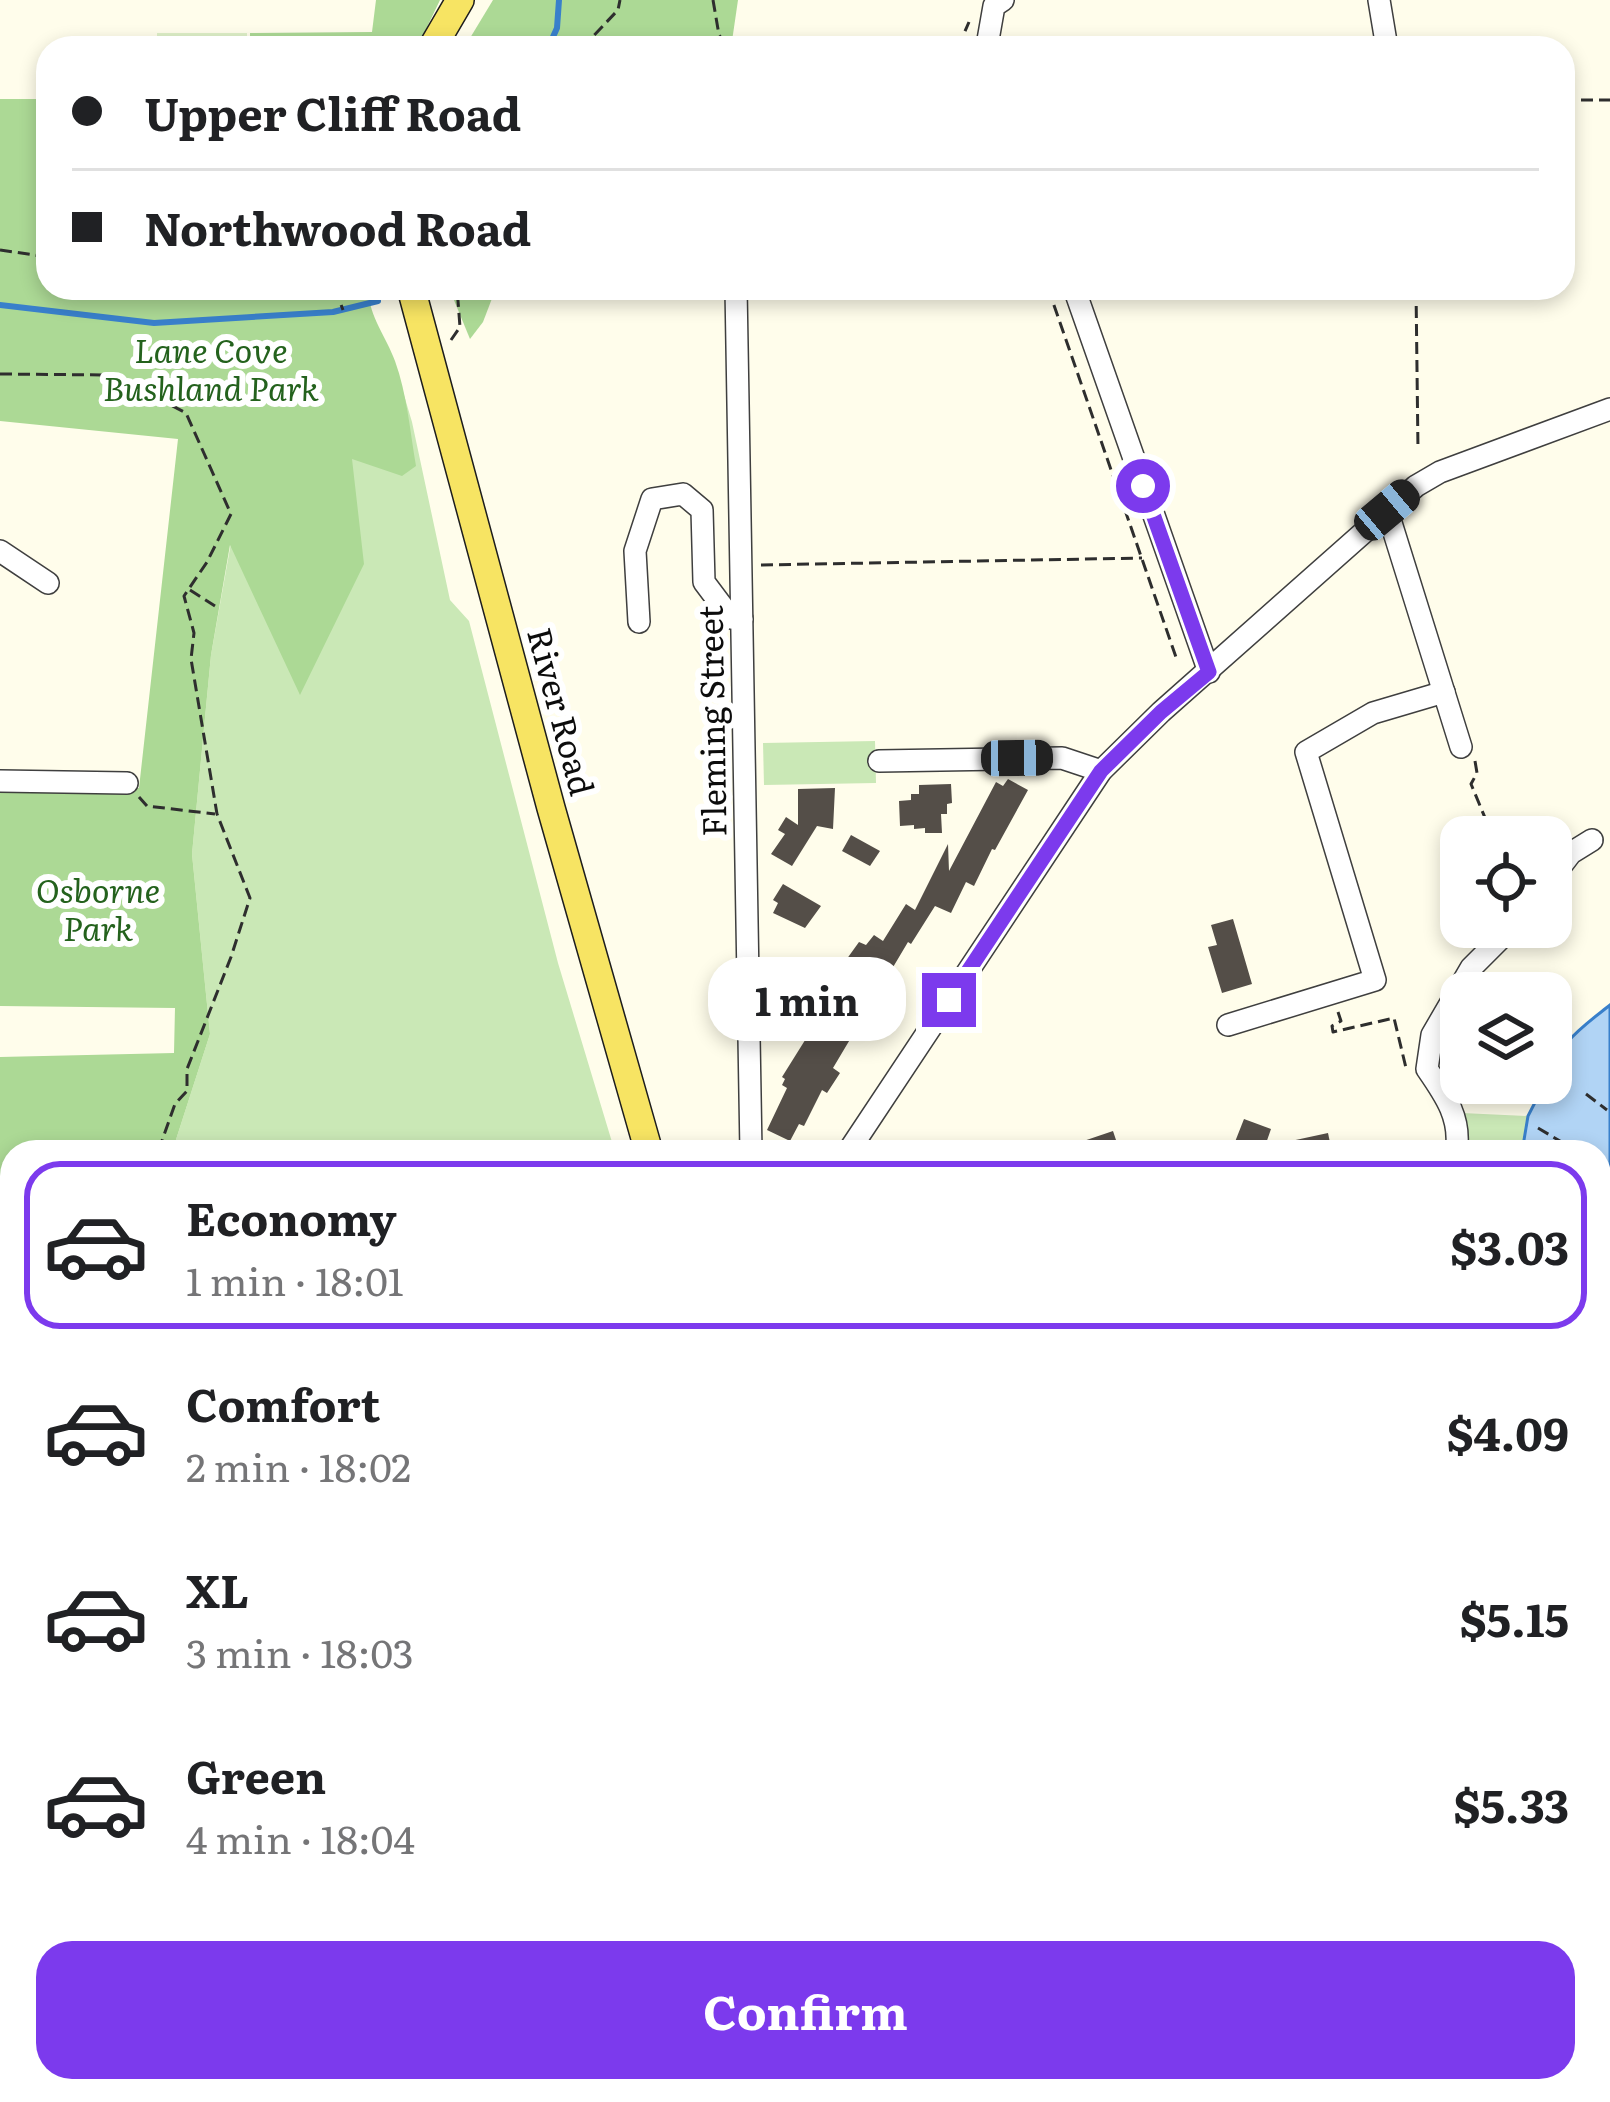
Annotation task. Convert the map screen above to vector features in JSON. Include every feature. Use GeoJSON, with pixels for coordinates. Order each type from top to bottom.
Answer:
{"type":"FeatureCollection","features":[{"type":"Feature","properties":{"kind":"main road"},"geometry":{"type":"LineString","coordinates":[[439,36],[460,0]]}},
{"type":"Feature","properties":{"kind":"main road","name":"River Road"},"geometry":{"type":"LineString","coordinates":[[414,300],[646,1140]]}},
{"type":"Feature","properties":{"kind":"street"},"geometry":{"type":"LineString","coordinates":[[989,36],[994,6],[1003,0]]}},
{"type":"Feature","properties":{"kind":"street"},"geometry":{"type":"LineString","coordinates":[[1378,0],[1385,36]]}},
{"type":"Feature","properties":{"kind":"street","name":"Fleming Street"},"geometry":{"type":"LineString","coordinates":[[736,300],[751,1140]]}},
{"type":"Feature","properties":{"kind":"street"},"geometry":{"type":"LineString","coordinates":[[1078,300],[1209,672]]}},
{"type":"Feature","properties":{"kind":"street"},"geometry":{"type":"LineString","coordinates":[[856,1140],[1101,771],[1161,712],[1416,486],[1440,472],[1610,409]]}},
{"type":"Feature","properties":{"kind":"street"},"geometry":{"type":"LineString","coordinates":[[639,622],[635,551],[652,499],[683,494],[701,510],[704,582],[731,618],[742,619]]}},
{"type":"Feature","properties":{"kind":"street"},"geometry":{"type":"LineString","coordinates":[[1387,510],[1461,747]]}},
{"type":"Feature","properties":{"kind":"street"},"geometry":{"type":"LineString","coordinates":[[0,551],[48,583]]}},
{"type":"Feature","properties":{"kind":"street"},"geometry":{"type":"LineString","coordinates":[[1228,1024],[1375,980],[1306,752],[1373,713],[1444,692]]}},
{"type":"Feature","properties":{"kind":"street"},"geometry":{"type":"LineString","coordinates":[[879,761],[1062,758],[1101,771]]}},
{"type":"Feature","properties":{"kind":"street"},"geometry":{"type":"LineString","coordinates":[[0,781],[127,783]]}},
{"type":"Feature","properties":{"kind":"street"},"geometry":{"type":"LineString","coordinates":[[1572,852],[1592,840]]}},
{"type":"Feature","properties":{"kind":"street"},"geometry":{"type":"LineString","coordinates":[[1459,1140],[1455,1115],[1427,1069],[1432,1035],[1471,968],[1491,948]]}},
{"type":"Feature","properties":{"kind":"path"},"geometry":{"type":"LineString","coordinates":[[593,36],[618,10],[620,0]]}},
{"type":"Feature","properties":{"kind":"path"},"geometry":{"type":"LineString","coordinates":[[713,0],[719,36]]}},
{"type":"Feature","properties":{"kind":"path"},"geometry":{"type":"LineString","coordinates":[[1575,100],[1610,100]]}},
{"type":"Feature","properties":{"kind":"path"},"geometry":{"type":"LineString","coordinates":[[0,250],[36,255]]}},
{"type":"Feature","properties":{"kind":"path"},"geometry":{"type":"LineString","coordinates":[[339,300],[344,310]]}},
{"type":"Feature","properties":{"kind":"path"},"geometry":{"type":"LineString","coordinates":[[432,365],[460,327],[458,300]]}},
{"type":"Feature","properties":{"kind":"path"},"geometry":{"type":"LineString","coordinates":[[1052,300],[1177,660]]}},
{"type":"Feature","properties":{"kind":"path"},"geometry":{"type":"LineString","coordinates":[[1416,300],[1418,451]]}},
{"type":"Feature","properties":{"kind":"path"},"geometry":{"type":"LineString","coordinates":[[0,374],[114,375],[186,412],[231,514],[184,596],[194,633],[191,659],[217,814],[250,898],[187,1069],[187,1090],[175,1104],[162,1140]]}},
{"type":"Feature","properties":{"kind":"path"},"geometry":{"type":"LineString","coordinates":[[741,566],[1142,558]]}},
{"type":"Feature","properties":{"kind":"path"},"geometry":{"type":"LineString","coordinates":[[188,589],[215,606]]}},
{"type":"Feature","properties":{"kind":"path"},"geometry":{"type":"LineString","coordinates":[[1461,747],[1475,761],[1477,773],[1471,784],[1484,816]]}},
{"type":"Feature","properties":{"kind":"path"},"geometry":{"type":"LineString","coordinates":[[127,783],[147,806],[217,814]]}},
{"type":"Feature","properties":{"kind":"path"},"geometry":{"type":"LineString","coordinates":[[1337,1007],[1341,1022],[1332,1026],[1333,1032],[1394,1018],[1407,1074]]}},
{"type":"Feature","properties":{"kind":"path"},"geometry":{"type":"LineString","coordinates":[[1586,1094],[1607,1110]]}},
{"type":"Feature","properties":{"kind":"path"},"geometry":{"type":"LineString","coordinates":[[1538,1128],[1558,1140]]}},
{"type":"Feature","properties":{"kind":"green space"},"geometry":{"type":"Polygon","coordinates":[[[376,0],[440,0],[423,36],[250,36],[250,33],[372,32],[376,0]]]}},
{"type":"Feature","properties":{"kind":"green space"},"geometry":{"type":"Polygon","coordinates":[[[493,0],[738,0],[733,36],[471,36],[493,0]]]}},
{"type":"Feature","properties":{"kind":"green space"},"geometry":{"type":"Polygon","coordinates":[[[157,33],[247,33],[247,36],[157,33]]]}},
{"type":"Feature","properties":{"kind":"green space"},"geometry":{"type":"Polygon","coordinates":[[[0,99],[36,99],[36,300],[370,300],[402,386],[416,466],[402,476],[352,459],[364,564],[300,695],[230,545],[211,655],[192,854],[210,1034],[176,1140],[0,1140],[0,1057],[174,1053],[175,1008],[0,1006],[0,790],[139,788],[178,439],[0,421],[0,99]]]}},
{"type":"Feature","properties":{"kind":"green space"},"geometry":{"type":"Polygon","coordinates":[[[454,300],[491,300],[483,322],[470,339],[454,300]]]}},
{"type":"Feature","properties":{"kind":"green space"},"geometry":{"type":"Polygon","coordinates":[[[398,375],[450,600],[469,621],[558,963],[611,1140],[176,1140],[210,1034],[192,854],[211,655],[243,475],[398,375]]]}},
{"type":"Feature","properties":{"kind":"green space"},"geometry":{"type":"Polygon","coordinates":[[[875,741],[876,783],[764,785],[763,743],[875,741]]]}},
{"type":"Feature","properties":{"kind":"green space"},"geometry":{"type":"Polygon","coordinates":[[[1462,1113],[1528,1116],[1524,1140],[1459,1140],[1462,1113]]]}},
{"type":"Feature","properties":{"kind":"water"},"geometry":{"type":"Polygon","coordinates":[[[1610,1005],[1610,1140],[1524,1140],[1534,1104],[1572,1104],[1572,1038],[1610,1005]]]}},
{"type":"Feature","properties":{"kind":"building"},"geometry":{"type":"Polygon","coordinates":[[[1008,779],[1028,790],[974,886],[966,882],[951,913],[935,906],[911,944],[908,942],[833,1068],[840,1073],[827,1093],[822,1090],[804,1126],[799,1124],[791,1140],[767,1130],[787,1088],[782,1077],[807,1037],[803,1034],[822,999],[812,993],[826,969],[836,974],[859,942],[866,945],[874,935],[883,941],[906,904],[915,910],[948,844],[949,871],[996,782],[1003,786],[1008,779]]]}},
{"type":"Feature","properties":{"kind":"building"},"geometry":{"type":"Polygon","coordinates":[[[951,784],[952,803],[947,804],[947,814],[941,814],[942,833],[900,826],[899,801],[919,794],[919,785],[951,784]]]}},
{"type":"Feature","properties":{"kind":"building"},"geometry":{"type":"Polygon","coordinates":[[[835,788],[833,829],[817,826],[792,866],[771,854],[785,834],[778,830],[786,817],[798,825],[798,789],[835,788]]]}},
{"type":"Feature","properties":{"kind":"building"},"geometry":{"type":"Polygon","coordinates":[[[851,835],[880,851],[870,866],[842,851],[851,835]]]}},
{"type":"Feature","properties":{"kind":"building"},"geometry":{"type":"Polygon","coordinates":[[[783,884],[821,906],[805,928],[773,913],[778,903],[773,900],[783,884]]]}},
{"type":"Feature","properties":{"kind":"building"},"geometry":{"type":"Polygon","coordinates":[[[1233,919],[1252,984],[1222,993],[1208,947],[1217,945],[1211,925],[1233,919]]]}},
{"type":"Feature","properties":{"kind":"building"},"geometry":{"type":"Polygon","coordinates":[[[1244,1119],[1271,1129],[1267,1140],[1236,1140],[1244,1119]]]}},
{"type":"Feature","properties":{"kind":"building"},"geometry":{"type":"Polygon","coordinates":[[[1113,1131],[1116,1140],[1086,1140],[1113,1131]]]}},
{"type":"Feature","properties":{"kind":"building"},"geometry":{"type":"Polygon","coordinates":[[[1328,1133],[1329,1140],[1296,1140],[1328,1133]]]}},
{"type":"Feature","properties":{"kind":"waterway"},"geometry":{"type":"LineString","coordinates":[[553,36],[559,0]]}},
{"type":"Feature","properties":{"kind":"waterway"},"geometry":{"type":"LineString","coordinates":[[0,305],[154,323],[333,312],[378,301]]}},
{"type":"Feature","properties":{"kind":"route"},"geometry":{"type":"LineString","coordinates":[[949,1000],[1101,771],[1209,672],[1143,486]]}},
{"type":"Feature","properties":{"kind":"park label","name":"Lane Cove Bushland Park"},"geometry":{"type":"Point","coordinates":[211,367]}},
{"type":"Feature","properties":{"kind":"park label","name":"Osborne Park"},"geometry":{"type":"Point","coordinates":[98,907]}}]}
